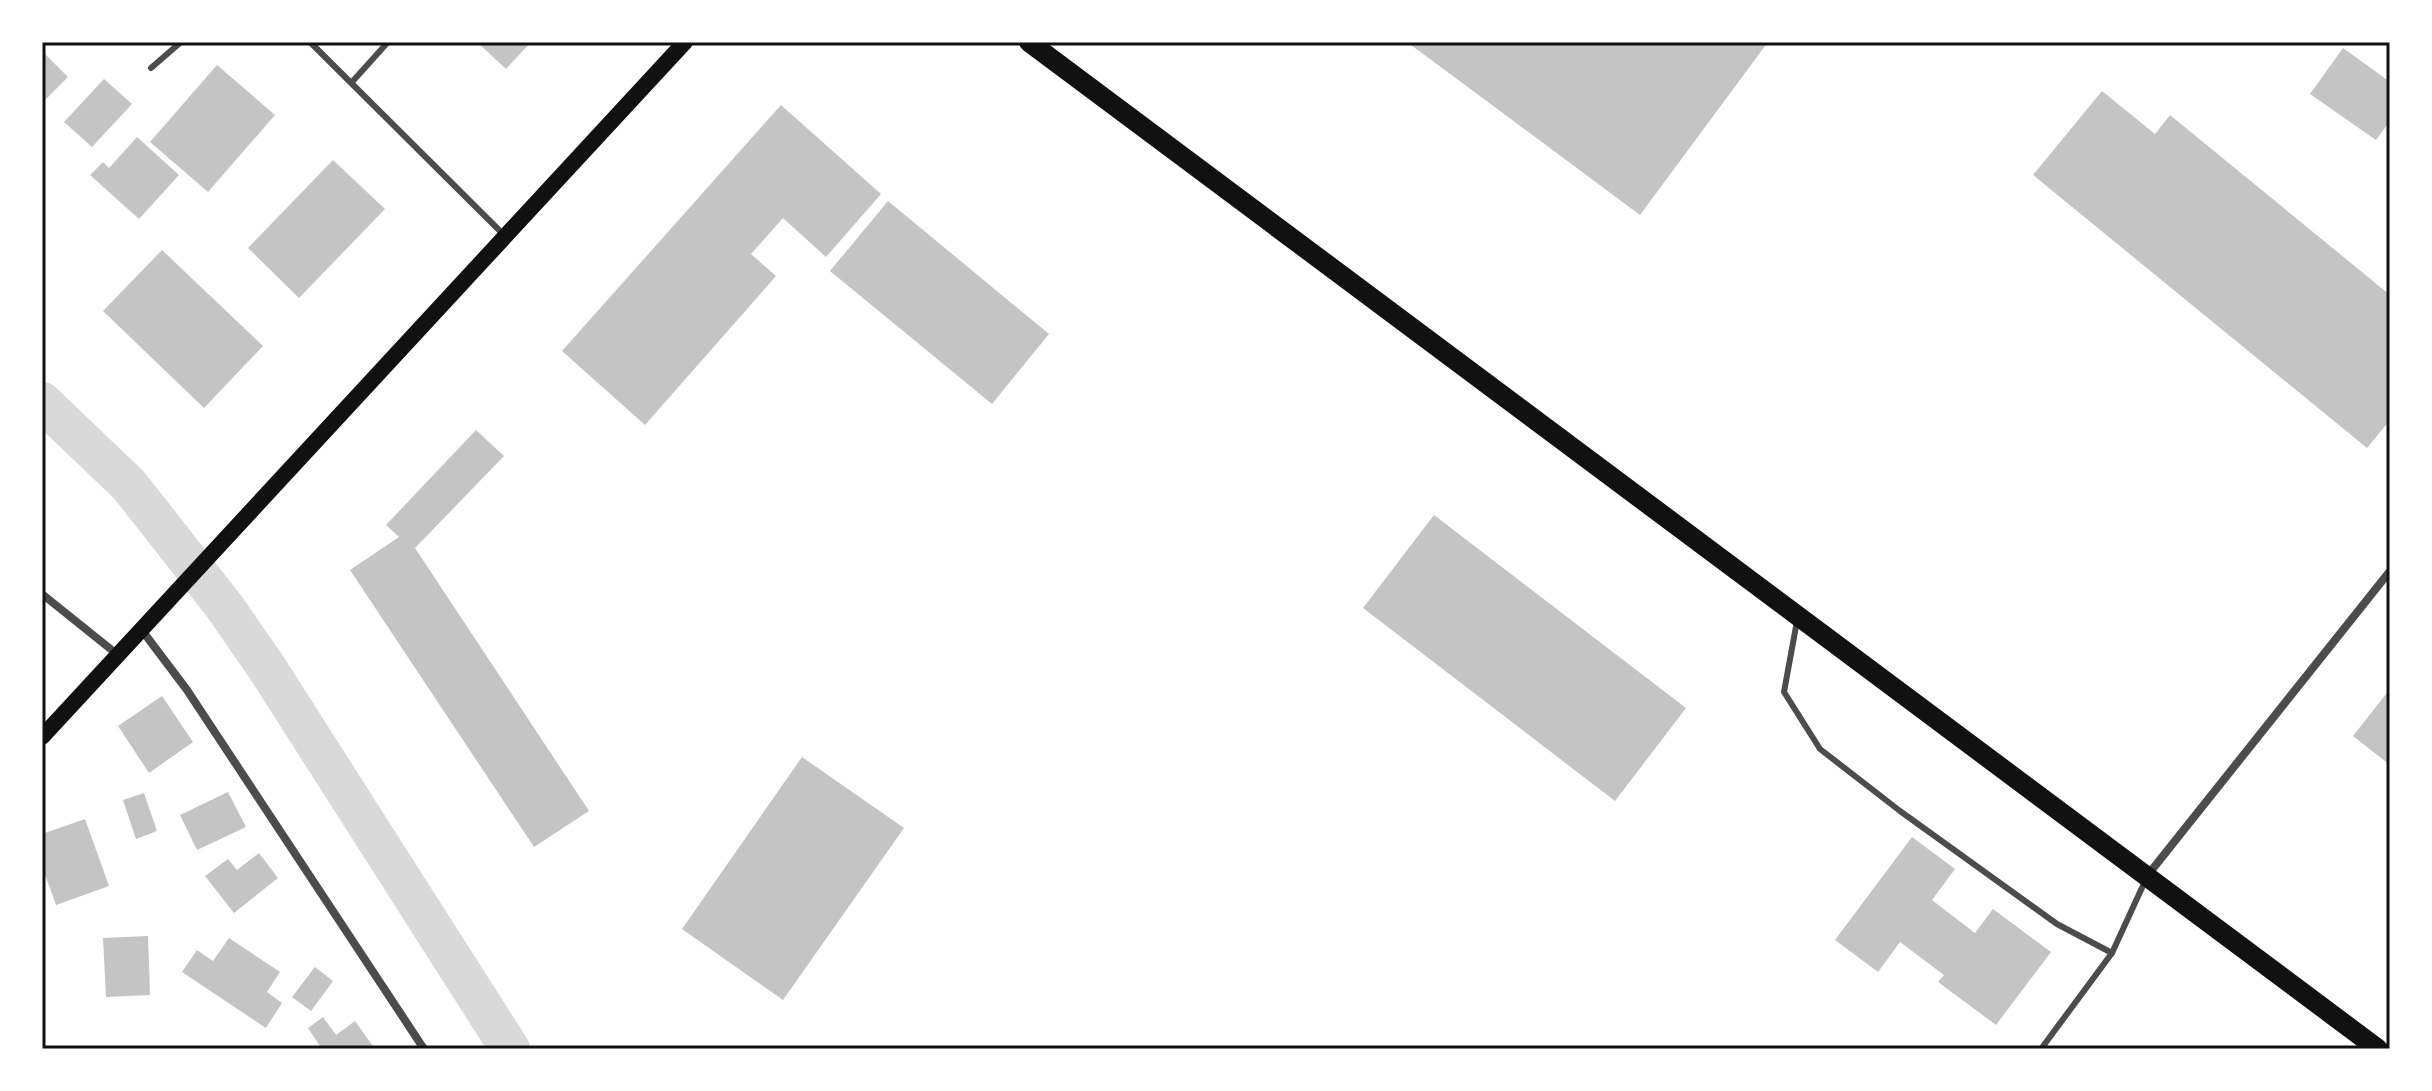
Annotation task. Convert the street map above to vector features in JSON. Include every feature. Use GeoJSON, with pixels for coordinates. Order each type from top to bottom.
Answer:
{"type":"FeatureCollection","features":[{"type":"Feature","properties":{"kind":"main road"},"geometry":{"type":"LineString","coordinates":[[42,737],[685,42]]}},
{"type":"Feature","properties":{"kind":"main road"},"geometry":{"type":"LineString","coordinates":[[1029,42],[2378,1049]]}},
{"type":"Feature","properties":{"kind":"street"},"geometry":{"type":"LineString","coordinates":[[2146,877],[2390,571]]}},
{"type":"Feature","properties":{"kind":"street"},"geometry":{"type":"LineString","coordinates":[[42,594],[118,655]]}},
{"type":"Feature","properties":{"kind":"street"},"geometry":{"type":"LineString","coordinates":[[141,629],[187,690],[424,1049]]}},
{"type":"Feature","properties":{"kind":"lane"},"geometry":{"type":"LineString","coordinates":[[151,68],[181,42]]}},
{"type":"Feature","properties":{"kind":"lane"},"geometry":{"type":"LineString","coordinates":[[310,42],[506,236]]}},
{"type":"Feature","properties":{"kind":"lane"},"geometry":{"type":"LineString","coordinates":[[352,82],[388,42]]}},
{"type":"Feature","properties":{"kind":"lane"},"geometry":{"type":"LineString","coordinates":[[1797,617],[1784,692],[1820,749],[2057,924],[2112,953]]}},
{"type":"Feature","properties":{"kind":"lane"},"geometry":{"type":"LineString","coordinates":[[2041,1049],[2112,953],[2146,877]]}},
{"type":"Feature","properties":{"kind":"building"},"geometry":{"type":"Polygon","coordinates":[[[477,42],[531,42],[506,69],[477,42]]]}},
{"type":"Feature","properties":{"kind":"building"},"geometry":{"type":"Polygon","coordinates":[[[1407,42],[1768,42],[1640,215],[1407,42]]]}},
{"type":"Feature","properties":{"kind":"building"},"geometry":{"type":"Polygon","coordinates":[[[2343,48],[2390,82],[2390,121],[2376,140],[2310,94],[2343,48]]]}},
{"type":"Feature","properties":{"kind":"building"},"geometry":{"type":"Polygon","coordinates":[[[42,51],[68,77],[42,103],[42,51]]]}},
{"type":"Feature","properties":{"kind":"building"},"geometry":{"type":"Polygon","coordinates":[[[217,65],[275,115],[208,192],[150,142],[217,65]]]}},
{"type":"Feature","properties":{"kind":"building"},"geometry":{"type":"Polygon","coordinates":[[[104,79],[132,104],[92,147],[64,122],[104,79]]]}},
{"type":"Feature","properties":{"kind":"building"},"geometry":{"type":"Polygon","coordinates":[[[2102,91],[2155,134],[2170,115],[2390,295],[2390,420],[2367,448],[2033,175],[2102,91]]]}},
{"type":"Feature","properties":{"kind":"building"},"geometry":{"type":"Polygon","coordinates":[[[781,105],[881,194],[826,257],[783,218],[751,254],[776,276],[645,425],[562,351],[781,105]]]}},
{"type":"Feature","properties":{"kind":"building"},"geometry":{"type":"Polygon","coordinates":[[[137,137],[179,175],[139,219],[90,175],[103,162],[109,168],[137,137]]]}},
{"type":"Feature","properties":{"kind":"building"},"geometry":{"type":"Polygon","coordinates":[[[333,160],[385,209],[299,298],[248,248],[333,160]]]}},
{"type":"Feature","properties":{"kind":"building"},"geometry":{"type":"Polygon","coordinates":[[[888,201],[1049,334],[992,404],[830,271],[888,201]]]}},
{"type":"Feature","properties":{"kind":"building"},"geometry":{"type":"Polygon","coordinates":[[[162,250],[263,346],[204,408],[103,311],[162,250]]]}},
{"type":"Feature","properties":{"kind":"building"},"geometry":{"type":"Polygon","coordinates":[[[476,430],[504,456],[415,548],[589,811],[534,847],[350,570],[399,537],[386,525],[476,430]]]}},
{"type":"Feature","properties":{"kind":"building"},"geometry":{"type":"Polygon","coordinates":[[[1434,515],[1686,708],[1615,801],[1363,608],[1434,515]]]}},
{"type":"Feature","properties":{"kind":"building"},"geometry":{"type":"Polygon","coordinates":[[[2390,689],[2390,765],[2353,736],[2390,689]]]}},
{"type":"Feature","properties":{"kind":"building"},"geometry":{"type":"Polygon","coordinates":[[[162,696],[193,742],[149,773],[118,726],[162,696]]]}},
{"type":"Feature","properties":{"kind":"building"},"geometry":{"type":"Polygon","coordinates":[[[802,757],[904,828],[783,1000],[682,929],[802,757]]]}},
{"type":"Feature","properties":{"kind":"building"},"geometry":{"type":"Polygon","coordinates":[[[228,792],[246,827],[197,850],[180,815],[228,792]]]}},
{"type":"Feature","properties":{"kind":"building"},"geometry":{"type":"Polygon","coordinates":[[[144,793],[157,831],[136,839],[123,800],[144,793]]]}},
{"type":"Feature","properties":{"kind":"building"},"geometry":{"type":"Polygon","coordinates":[[[85,819],[109,886],[56,905],[42,866],[42,834],[85,819]]]}},
{"type":"Feature","properties":{"kind":"building"},"geometry":{"type":"Polygon","coordinates":[[[1912,837],[1955,869],[1932,900],[1975,933],[1993,909],[2051,952],[1996,1025],[1938,982],[1944,975],[1900,942],[1878,972],[1835,940],[1912,837]]]}},
{"type":"Feature","properties":{"kind":"building"},"geometry":{"type":"Polygon","coordinates":[[[259,853],[278,878],[234,913],[205,876],[228,859],[237,870],[259,853]]]}},
{"type":"Feature","properties":{"kind":"building"},"geometry":{"type":"Polygon","coordinates":[[[148,936],[150,995],[106,997],[103,938],[148,936]]]}},
{"type":"Feature","properties":{"kind":"building"},"geometry":{"type":"Polygon","coordinates":[[[229,938],[280,972],[267,992],[282,1003],[266,1028],[182,972],[197,950],[213,961],[229,938]]]}},
{"type":"Feature","properties":{"kind":"building"},"geometry":{"type":"Polygon","coordinates":[[[315,967],[333,981],[311,1011],[292,997],[315,967]]]}},
{"type":"Feature","properties":{"kind":"building"},"geometry":{"type":"Polygon","coordinates":[[[323,1017],[336,1035],[355,1021],[375,1049],[322,1049],[308,1028],[323,1017]]]}},
{"type":"Feature","properties":{"kind":"waterway"},"geometry":{"type":"LineString","coordinates":[[42,402],[129,485],[224,606],[267,668],[510,1049]]}}]}
